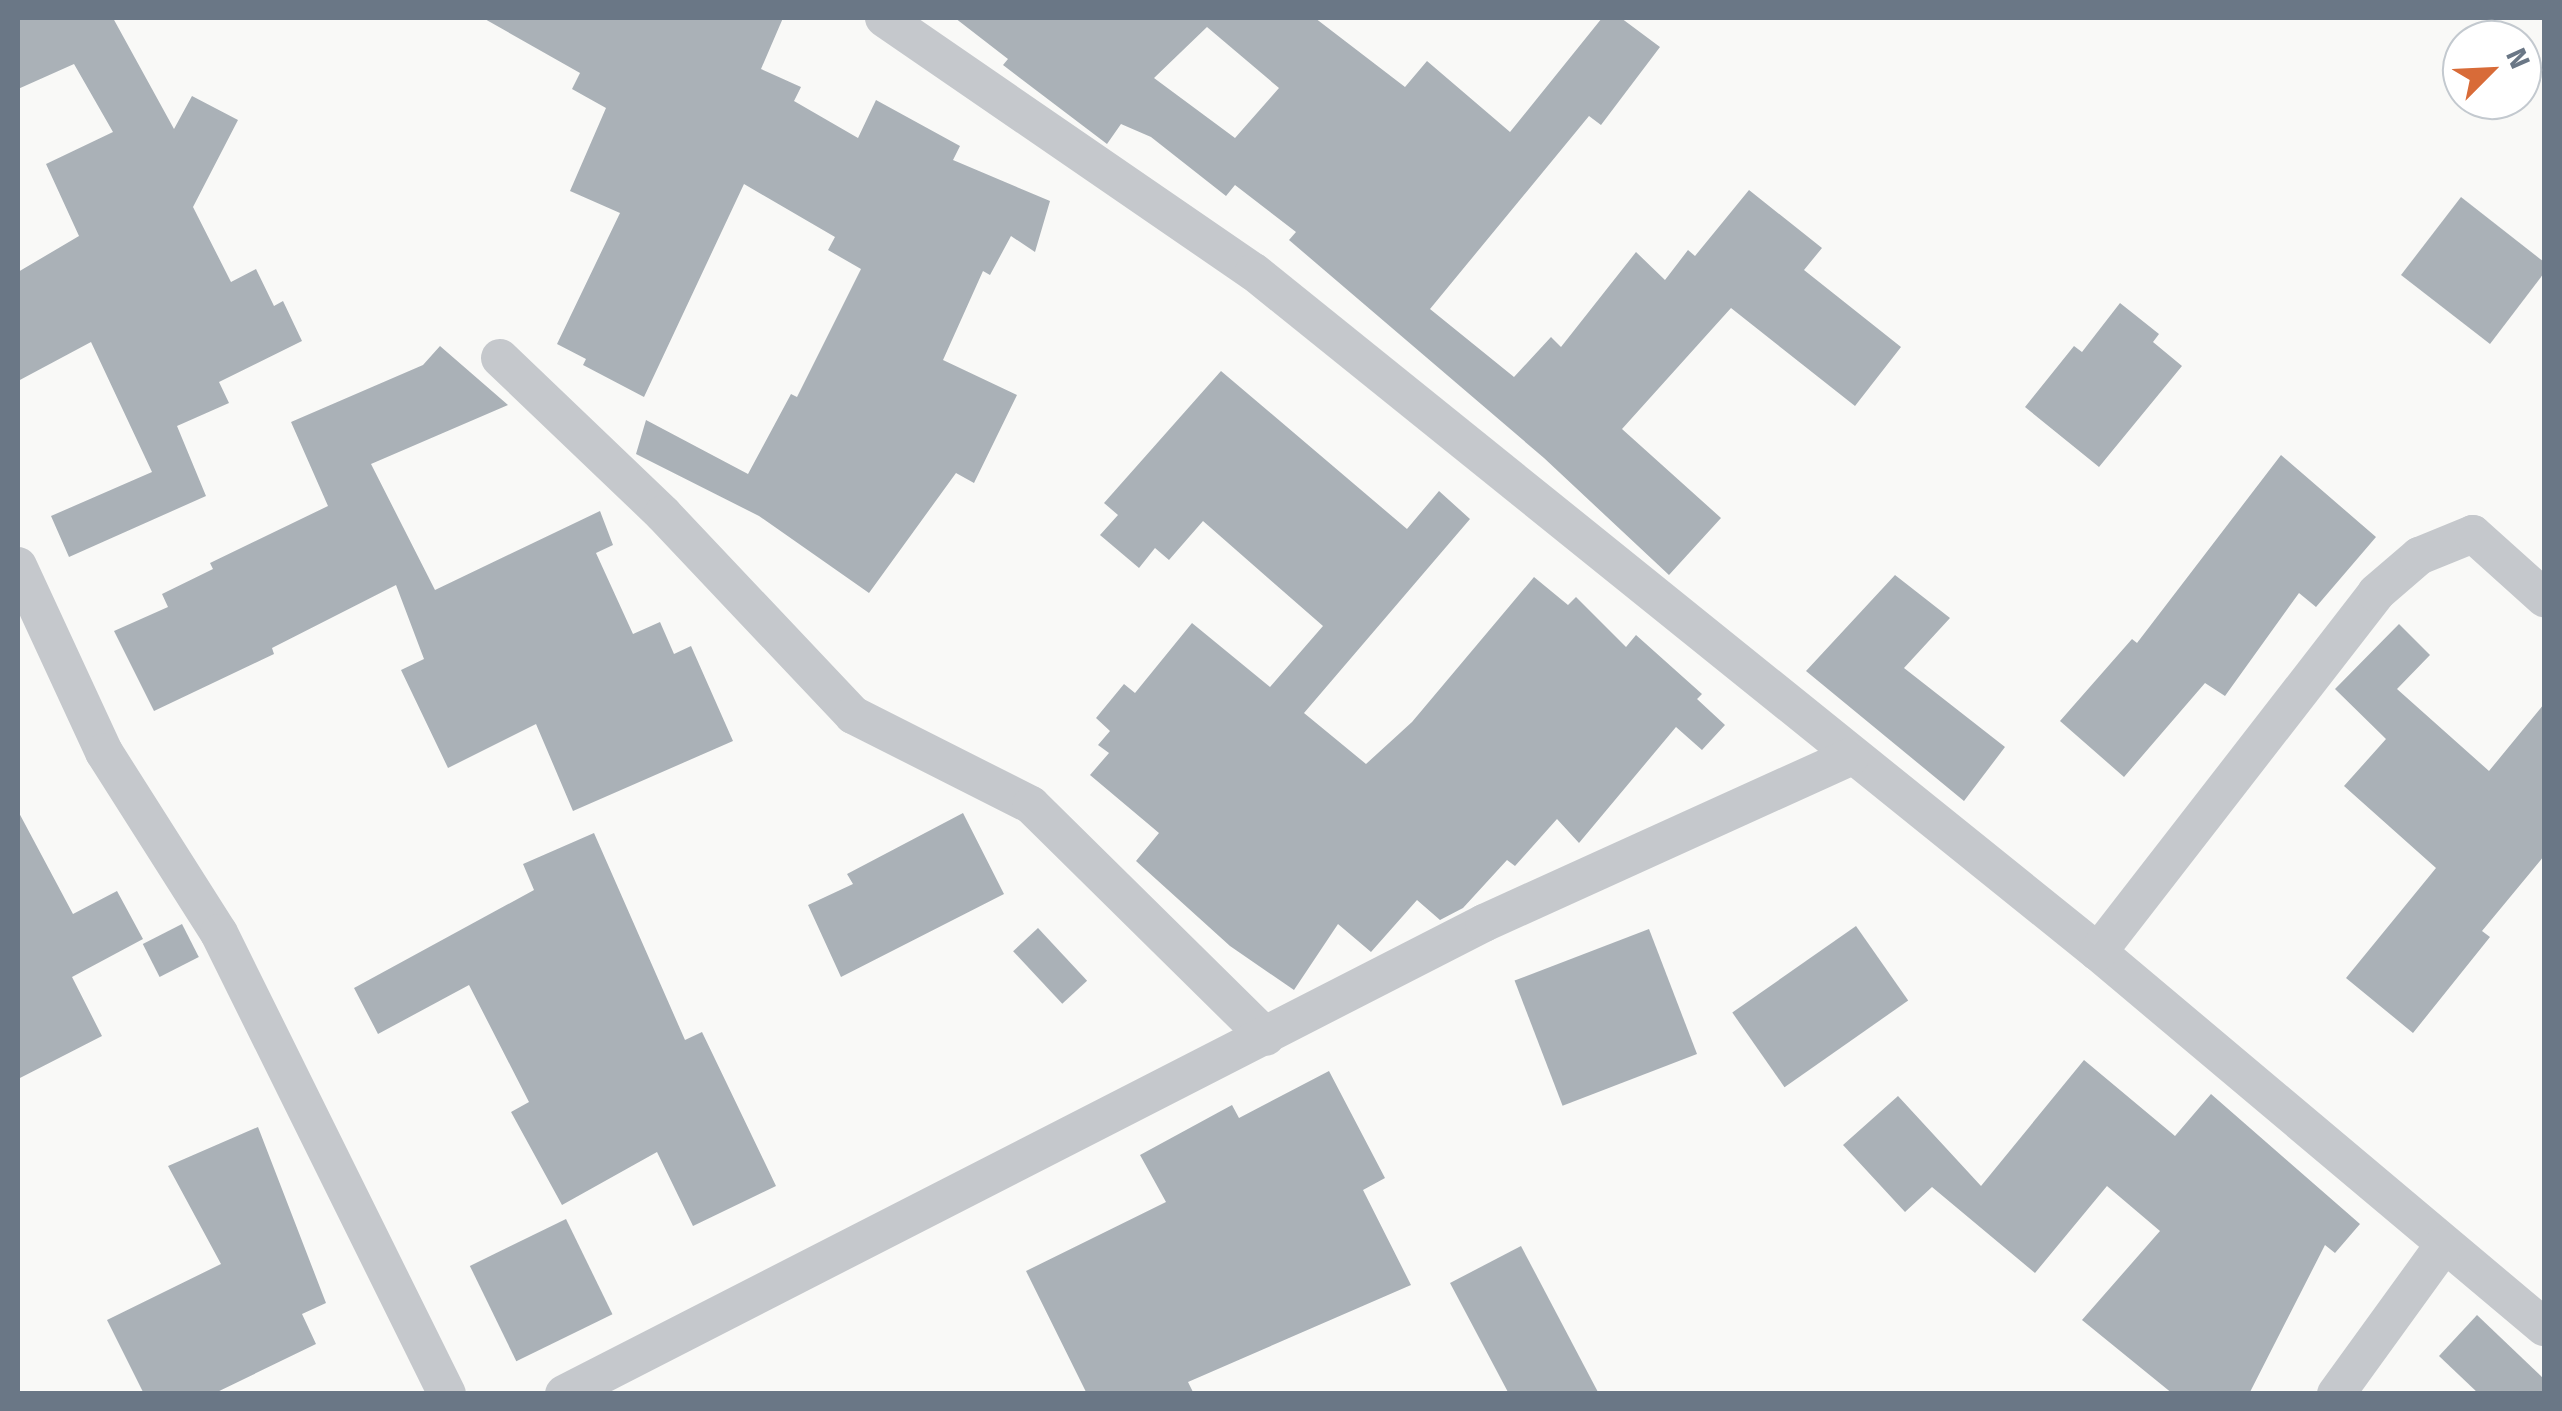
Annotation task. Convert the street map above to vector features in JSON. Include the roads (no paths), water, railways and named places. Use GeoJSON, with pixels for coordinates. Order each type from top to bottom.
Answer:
{"type":"FeatureCollection","features":[{"type":"Feature","properties":{"kind":"street"},"geometry":{"type":"LineString","coordinates":[[884,18],[1254,272],[1850,757],[2098,952],[2544,1327]]}},
{"type":"Feature","properties":{"kind":"street"},"geometry":{"type":"LineString","coordinates":[[500,358],[663,514],[853,715],[1031,805],[1266,1037]]}},
{"type":"Feature","properties":{"kind":"street"},"geometry":{"type":"LineString","coordinates":[[2098,952],[2376,593],[2419,556],[2472,534],[2544,598]]}},
{"type":"Feature","properties":{"kind":"street"},"geometry":{"type":"LineString","coordinates":[[18,566],[104,752],[219,933],[447,1394]]}},
{"type":"Feature","properties":{"kind":"street"},"geometry":{"type":"LineString","coordinates":[[564,1394],[1484,922],[1850,757]]}},
{"type":"Feature","properties":{"kind":"street"},"geometry":{"type":"LineString","coordinates":[[2336,1394],[2444,1245]]}}]}
